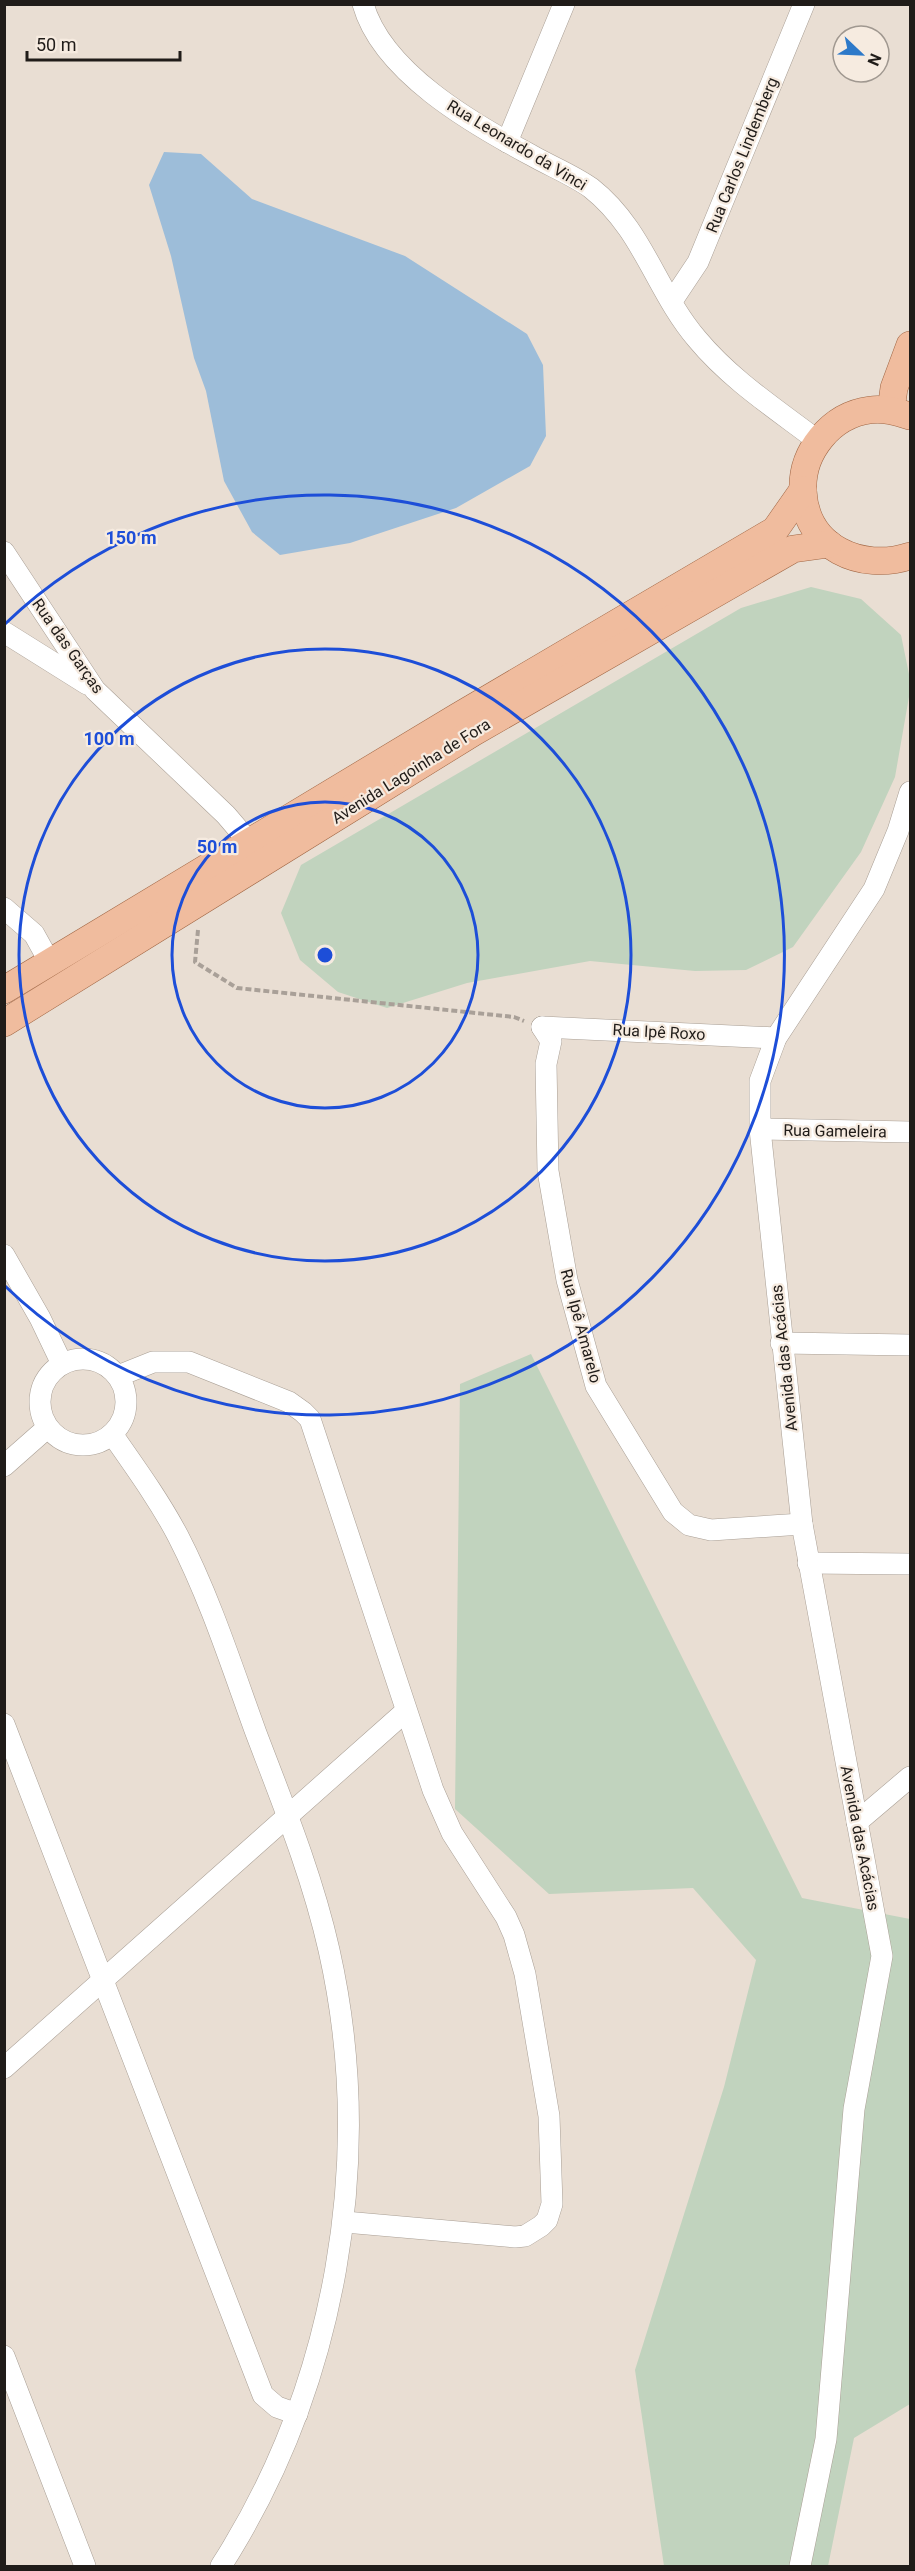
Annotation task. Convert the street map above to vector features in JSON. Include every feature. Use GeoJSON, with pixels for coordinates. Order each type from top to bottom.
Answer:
{"type":"FeatureCollection","features":[{"type":"Feature","properties":{"kind":"main road"},"geometry":{"type":"LineString","coordinates":[[910,345],[894,388],[901,413],[870,410],[850,416],[832,426],[818,441],[806,465],[803,490],[807,510],[816,529],[829,544],[848,556],[870,562],[893,562],[910,556]]}},
{"type":"Feature","properties":{"kind":"main road","name":"Avenida Lagoinha de Fora"},"geometry":{"type":"LineString","coordinates":[[4,1023],[201,901],[255,853],[775,530],[803,490]]}},
{"type":"Feature","properties":{"kind":"main road","name":"Avenida Lagoinha de Fora"},"geometry":{"type":"LineString","coordinates":[[4,990],[49,961],[255,853],[474,732],[793,549],[829,544]]}},
{"type":"Feature","properties":{"kind":"street","name":"Rua Leonardo da Vinci"},"geometry":{"type":"LineString","coordinates":[[363,4],[385,48],[418,84],[507,142],[589,187],[614,209],[635,236],[696,338],[728,372],[818,441]]}},
{"type":"Feature","properties":{"kind":"street"},"geometry":{"type":"LineString","coordinates":[[507,142],[564,4]]}},
{"type":"Feature","properties":{"kind":"street","name":"Rua Carlos Lindemberg"},"geometry":{"type":"LineString","coordinates":[[672,301],[698,262],[804,4]]}},
{"type":"Feature","properties":{"kind":"street","name":"Rua das Garças"},"geometry":{"type":"LineString","coordinates":[[4,552],[95,690],[226,815],[255,853]]}},
{"type":"Feature","properties":{"kind":"street"},"geometry":{"type":"LineString","coordinates":[[4,632],[95,690]]}},
{"type":"Feature","properties":{"kind":"street","name":"Avenida das Acácias"},"geometry":{"type":"LineString","coordinates":[[800,2566],[826,2439],[854,2109],[882,1956],[802,1524],[760,1129],[760,1081],[776,1038],[874,889],[898,831],[910,792]]}},
{"type":"Feature","properties":{"kind":"street"},"geometry":{"type":"LineString","coordinates":[[4,908],[34,934],[49,961]]}},
{"type":"Feature","properties":{"kind":"street","name":"Rua Ipê Roxo"},"geometry":{"type":"LineString","coordinates":[[542,1027],[776,1038]]}},
{"type":"Feature","properties":{"kind":"street","name":"Rua Ipê Amarelo"},"geometry":{"type":"LineString","coordinates":[[542,1027],[552,1041],[546,1064],[548,1171],[567,1280],[596,1386],[673,1512],[689,1525],[711,1530],[802,1524]]}},
{"type":"Feature","properties":{"kind":"street","name":"Rua Gameleira"},"geometry":{"type":"LineString","coordinates":[[760,1129],[910,1132]]}},
{"type":"Feature","properties":{"kind":"street"},"geometry":{"type":"LineString","coordinates":[[4,1255],[40,1318],[62,1364]]}},
{"type":"Feature","properties":{"kind":"street"},"geometry":{"type":"LineString","coordinates":[[781,1343],[910,1346]]}},
{"type":"Feature","properties":{"kind":"street"},"geometry":{"type":"LineString","coordinates":[[82,1358],[111,1369],[118,1377],[126,1395],[126,1406],[124,1417],[112,1434],[94,1444],[74,1445],[63,1441],[48,1428],[40,1409],[42,1388],[53,1370],[62,1364],[82,1358]]}},
{"type":"Feature","properties":{"kind":"street"},"geometry":{"type":"LineString","coordinates":[[118,1377],[153,1362],[189,1362],[289,1402],[303,1412],[314,1428],[441,1812],[467,1859],[506,1917],[520,1954],[549,2116],[552,2204],[547,2220],[525,2236],[515,2237],[345,2222]]}},
{"type":"Feature","properties":{"kind":"street"},"geometry":{"type":"LineString","coordinates":[[4,1466],[48,1428]]}},
{"type":"Feature","properties":{"kind":"street"},"geometry":{"type":"LineString","coordinates":[[112,1434],[157,1499],[192,1566],[288,1815],[318,1906],[339,1999],[348,2095],[345,2222],[324,2325],[297,2414],[258,2504],[221,2566]]}},
{"type":"Feature","properties":{"kind":"street"},"geometry":{"type":"LineString","coordinates":[[808,1563],[910,1564]]}},
{"type":"Feature","properties":{"kind":"street"},"geometry":{"type":"LineString","coordinates":[[4,2068],[406,1711]]}},
{"type":"Feature","properties":{"kind":"street"},"geometry":{"type":"LineString","coordinates":[[4,1724],[263,2395],[277,2408],[297,2414]]}},
{"type":"Feature","properties":{"kind":"street"},"geometry":{"type":"LineString","coordinates":[[857,1822],[910,1777]]}},
{"type":"Feature","properties":{"kind":"street"},"geometry":{"type":"LineString","coordinates":[[4,2356],[86,2566]]}},
{"type":"Feature","properties":{"kind":"path"},"geometry":{"type":"LineString","coordinates":[[201,901],[195,962],[237,988],[514,1017],[542,1027]]}},
{"type":"Feature","properties":{"kind":"green space"},"geometry":{"type":"Polygon","coordinates":[[[811,587],[861,599],[901,635],[910,679],[910,691],[895,777],[861,852],[793,947],[746,970],[695,971],[590,961],[467,983],[387,1008],[338,992],[300,960],[281,913],[301,865],[741,608],[811,587]]]}},
{"type":"Feature","properties":{"kind":"green space"},"geometry":{"type":"Polygon","coordinates":[[[531,1354],[802,1898],[910,1919],[910,2404],[854,2438],[828,2566],[664,2566],[635,2370],[724,2087],[756,1960],[693,1888],[549,1894],[455,1809],[460,1384],[531,1354]]]}},
{"type":"Feature","properties":{"kind":"water"},"geometry":{"type":"Polygon","coordinates":[[[164,152],[201,154],[252,199],[405,256],[527,334],[543,365],[546,436],[530,466],[456,508],[350,543],[280,555],[252,532],[224,481],[206,391],[194,358],[171,256],[149,185],[164,152]]]}}]}
